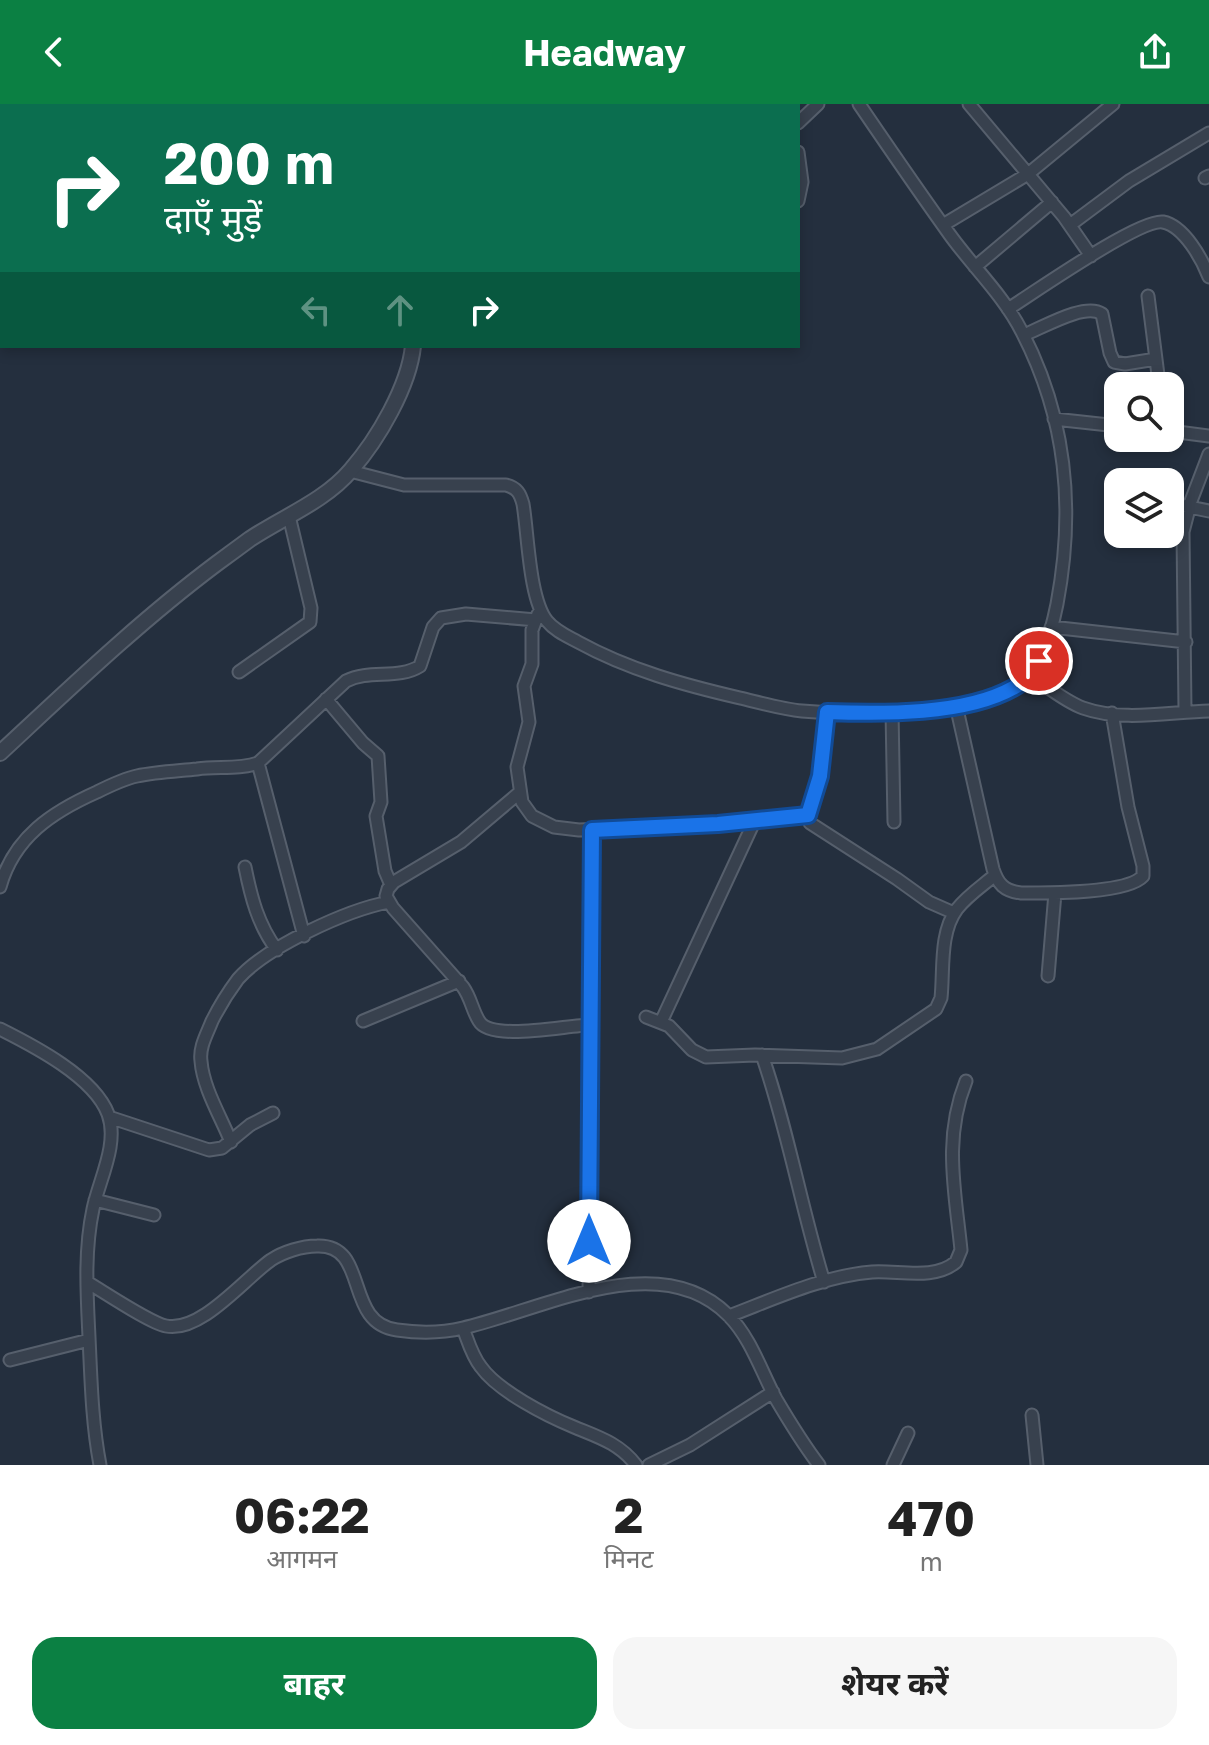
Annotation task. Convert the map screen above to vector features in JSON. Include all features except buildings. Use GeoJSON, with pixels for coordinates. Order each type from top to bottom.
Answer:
{"type":"FeatureCollection","features":[{"type":"Feature","properties":{"kind":"street"},"geometry":{"type":"LineString","coordinates":[[800,121],[818,104]]}},
{"type":"Feature","properties":{"kind":"street"},"geometry":{"type":"LineString","coordinates":[[0,887],[7,866],[32,831],[53,814],[138,776],[211,767],[240,768],[258,763],[340,685],[355,677],[416,669],[425,656],[436,622],[448,615],[538,615],[559,632],[617,662],[729,696],[800,710],[892,711],[956,705],[998,696],[1030,675],[1039,661],[1051,627],[1062,575],[1068,516],[1063,459],[1054,419],[1024,335],[1008,309],[943,225],[859,104]]}},
{"type":"Feature","properties":{"kind":"street"},"geometry":{"type":"LineString","coordinates":[[969,104],[1052,202],[1091,256]]}},
{"type":"Feature","properties":{"kind":"street"},"geometry":{"type":"LineString","coordinates":[[943,225],[1028,174],[1113,104]]}},
{"type":"Feature","properties":{"kind":"street"},"geometry":{"type":"LineString","coordinates":[[1070,225],[1129,181],[1209,133]]}},
{"type":"Feature","properties":{"kind":"street"},"geometry":{"type":"LineString","coordinates":[[800,167],[800,192]]}},
{"type":"Feature","properties":{"kind":"street"},"geometry":{"type":"LineString","coordinates":[[975,267],[1052,202]]}},
{"type":"Feature","properties":{"kind":"street"},"geometry":{"type":"LineString","coordinates":[[1008,309],[1091,256],[1147,225],[1165,222],[1186,239],[1209,275]]}},
{"type":"Feature","properties":{"kind":"street"},"geometry":{"type":"LineString","coordinates":[[1148,296],[1158,372]]}},
{"type":"Feature","properties":{"kind":"street"},"geometry":{"type":"LineString","coordinates":[[1024,335],[1095,309],[1102,314],[1114,362],[1125,364],[1156,359]]}},
{"type":"Feature","properties":{"kind":"street"},"geometry":{"type":"LineString","coordinates":[[0,753],[163,607],[251,538],[325,493],[350,471],[401,391],[411,364],[413,348]]}},
{"type":"Feature","properties":{"kind":"street"},"geometry":{"type":"LineString","coordinates":[[1054,419],[1104,424]]}},
{"type":"Feature","properties":{"kind":"street"},"geometry":{"type":"LineString","coordinates":[[1184,433],[1209,436]]}},
{"type":"Feature","properties":{"kind":"street"},"geometry":{"type":"LineString","coordinates":[[1185,711],[1182,549],[1189,507],[1209,454]]}},
{"type":"Feature","properties":{"kind":"street"},"geometry":{"type":"LineString","coordinates":[[350,471],[404,485],[515,487],[523,504],[538,615],[532,630],[532,664],[524,686],[530,717],[518,756],[519,793],[526,810],[542,823],[565,829],[592,830],[754,822],[808,815]]}},
{"type":"Feature","properties":{"kind":"street"},"geometry":{"type":"LineString","coordinates":[[1184,506],[1209,511]]}},
{"type":"Feature","properties":{"kind":"street"},"geometry":{"type":"LineString","coordinates":[[239,672],[310,622],[311,608],[289,516]]}},
{"type":"Feature","properties":{"kind":"street"},"geometry":{"type":"LineString","coordinates":[[1051,627],[1186,642]]}},
{"type":"Feature","properties":{"kind":"street"},"geometry":{"type":"LineString","coordinates":[[1030,675],[1069,702],[1095,712],[1209,711]]}},
{"type":"Feature","properties":{"kind":"street"},"geometry":{"type":"LineString","coordinates":[[326,699],[378,756],[381,802],[376,816],[385,871],[391,885]]}},
{"type":"Feature","properties":{"kind":"street"},"geometry":{"type":"LineString","coordinates":[[956,705],[995,875],[1001,886],[1012,892],[1055,893],[1125,885],[1136,883],[1143,876],[1112,713]]}},
{"type":"Feature","properties":{"kind":"street"},"geometry":{"type":"LineString","coordinates":[[892,711],[894,822]]}},
{"type":"Feature","properties":{"kind":"street"},"geometry":{"type":"LineString","coordinates":[[827,712],[820,776],[808,815],[810,823],[929,902],[954,913]]}},
{"type":"Feature","properties":{"kind":"street"},"geometry":{"type":"LineString","coordinates":[[258,763],[304,936]]}},
{"type":"Feature","properties":{"kind":"street"},"geometry":{"type":"LineString","coordinates":[[519,793],[461,842],[391,885],[386,896],[459,981],[472,1001],[479,1022],[492,1031],[504,1033],[590,1025]]}},
{"type":"Feature","properties":{"kind":"street"},"geometry":{"type":"LineString","coordinates":[[661,1022],[754,822]]}},
{"type":"Feature","properties":{"kind":"street"},"geometry":{"type":"LineString","coordinates":[[589,1292],[592,830]]}},
{"type":"Feature","properties":{"kind":"street"},"geometry":{"type":"LineString","coordinates":[[245,867],[260,923],[277,950]]}},
{"type":"Feature","properties":{"kind":"street"},"geometry":{"type":"LineString","coordinates":[[646,1017],[675,1030],[699,1055],[712,1058],[762,1055],[854,1057],[877,1049],[931,1013],[941,998],[946,938],[954,913],[995,875]]}},
{"type":"Feature","properties":{"kind":"street"},"geometry":{"type":"LineString","coordinates":[[1048,976],[1055,893]]}},
{"type":"Feature","properties":{"kind":"street"},"geometry":{"type":"LineString","coordinates":[[231,1142],[203,1073],[201,1052],[215,1015],[237,980],[256,963],[304,936],[354,911],[389,902]]}},
{"type":"Feature","properties":{"kind":"street"},"geometry":{"type":"LineString","coordinates":[[363,1021],[459,981]]}},
{"type":"Feature","properties":{"kind":"street"},"geometry":{"type":"LineString","coordinates":[[0,1029],[44,1052],[67,1069],[102,1103],[109,1117],[112,1132],[110,1145],[89,1228],[87,1282],[91,1387],[100,1465]]}},
{"type":"Feature","properties":{"kind":"street"},"geometry":{"type":"LineString","coordinates":[[762,1055],[779,1106],[804,1215],[824,1282]]}},
{"type":"Feature","properties":{"kind":"street"},"geometry":{"type":"LineString","coordinates":[[729,1316],[824,1282],[870,1272],[927,1272],[952,1266],[961,1250],[952,1170],[952,1138],[958,1101],[966,1081]]}},
{"type":"Feature","properties":{"kind":"street"},"geometry":{"type":"LineString","coordinates":[[109,1117],[209,1150],[222,1148],[250,1125],[273,1113]]}},
{"type":"Feature","properties":{"kind":"street"},"geometry":{"type":"LineString","coordinates":[[95,1200],[154,1215]]}},
{"type":"Feature","properties":{"kind":"street"},"geometry":{"type":"LineString","coordinates":[[87,1282],[159,1324],[177,1327],[201,1317],[273,1259],[302,1248],[327,1247],[337,1251],[350,1266],[372,1321],[380,1327],[419,1332],[463,1328],[589,1292],[639,1284],[685,1288],[713,1302],[729,1316],[753,1351],[773,1392],[819,1465]]}},
{"type":"Feature","properties":{"kind":"street"},"geometry":{"type":"LineString","coordinates":[[463,1328],[476,1358],[491,1378],[564,1423],[605,1439],[628,1455],[636,1465]]}},
{"type":"Feature","properties":{"kind":"street"},"geometry":{"type":"LineString","coordinates":[[10,1360],[89,1340]]}},
{"type":"Feature","properties":{"kind":"street"},"geometry":{"type":"LineString","coordinates":[[649,1465],[690,1445],[773,1392]]}},
{"type":"Feature","properties":{"kind":"street"},"geometry":{"type":"LineString","coordinates":[[1032,1415],[1037,1465]]}},
{"type":"Feature","properties":{"kind":"street"},"geometry":{"type":"LineString","coordinates":[[893,1465],[908,1433]]}},
{"type":"Feature","properties":{"kind":"route"},"geometry":{"type":"LineString","coordinates":[[589,1241],[592,830],[754,822],[808,815],[820,776],[827,712],[899,711],[973,703],[1016,687],[1030,675],[1039,661]]}}]}
